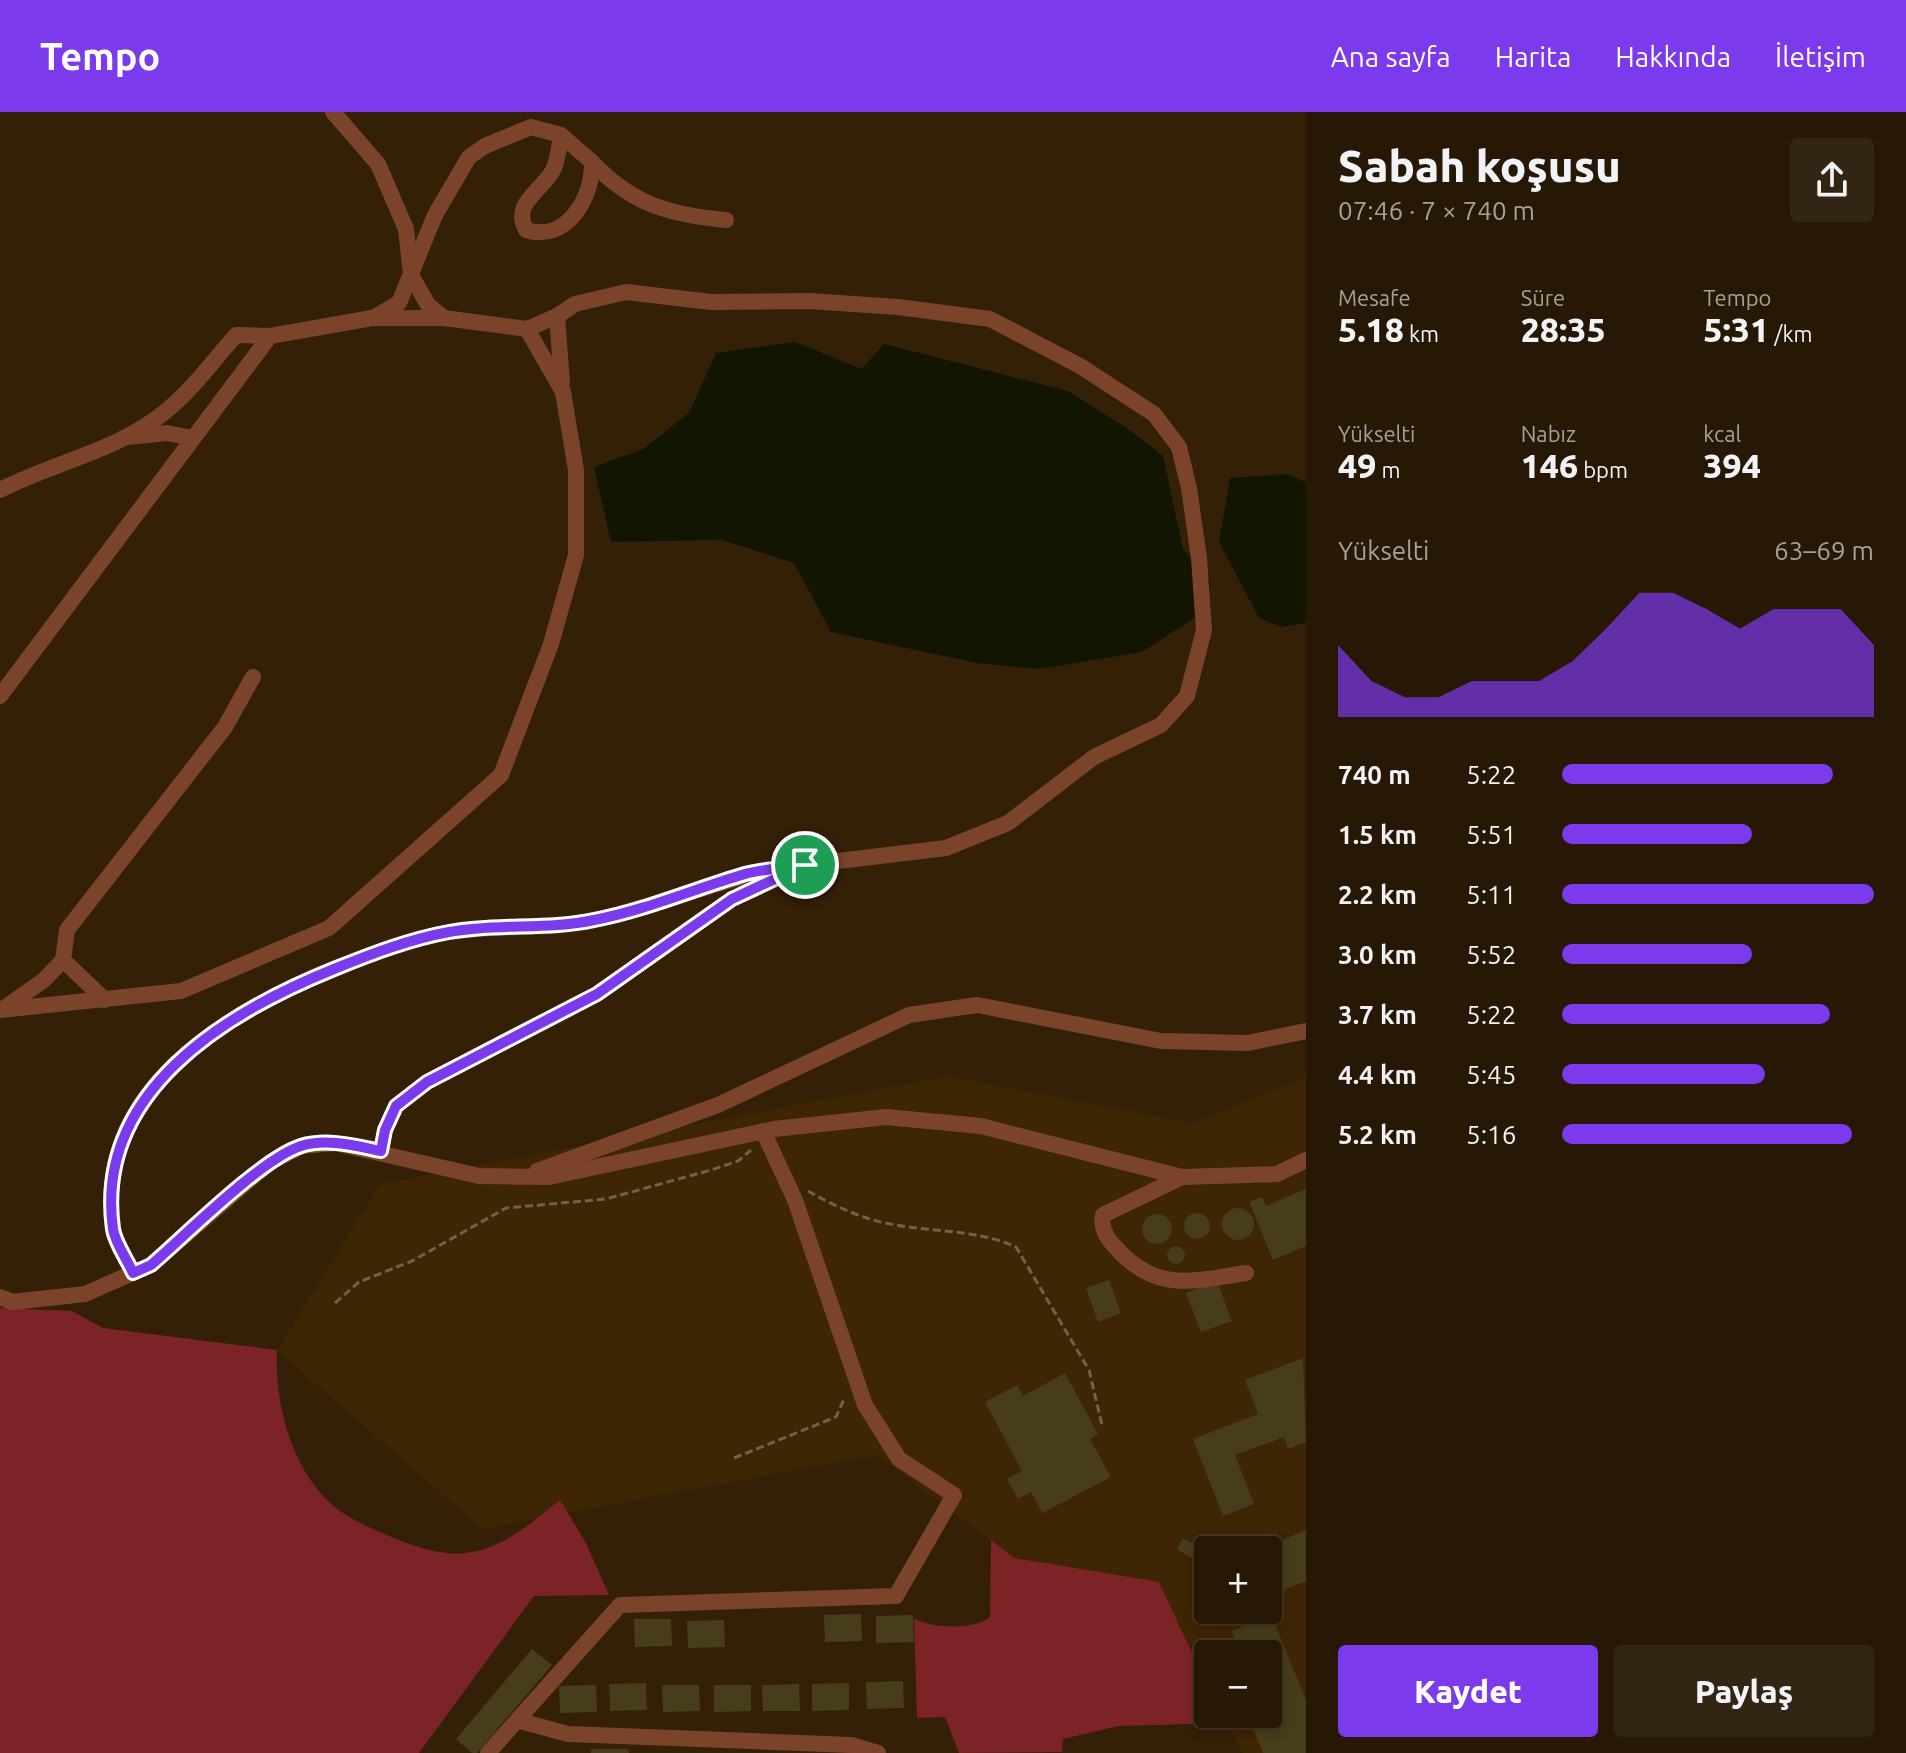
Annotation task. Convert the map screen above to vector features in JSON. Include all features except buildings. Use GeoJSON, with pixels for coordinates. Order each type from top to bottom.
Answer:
{"type":"FeatureCollection","features":[{"type":"Feature","properties":{"kind":"lane"},"geometry":{"type":"LineString","coordinates":[[333,112],[378,164],[406,229],[411,275],[428,305],[444,318]]}},
{"type":"Feature","properties":{"kind":"lane"},"geometry":{"type":"LineString","coordinates":[[372,318],[399,303],[435,215],[469,157],[485,146],[531,127],[561,135],[614,185],[650,206],[692,217],[726,220]]}},
{"type":"Feature","properties":{"kind":"lane"},"geometry":{"type":"LineString","coordinates":[[561,135],[554,169],[534,196],[521,207],[520,219],[526,230],[538,234],[555,231],[577,212],[592,184],[592,162]]}},
{"type":"Feature","properties":{"kind":"lane"},"geometry":{"type":"LineString","coordinates":[[0,490],[122,438],[164,413],[212,367],[236,335],[270,336],[372,318],[444,318],[527,329],[575,304],[626,292],[711,302],[809,301],[898,307],[990,319],[1080,366],[1154,414],[1179,447],[1199,558],[1204,630],[1187,696],[1161,725],[1094,757],[1008,823],[946,848],[748,873],[655,906],[591,921],[449,932],[369,955],[287,988],[209,1033],[159,1079],[123,1137],[113,1175],[113,1231],[133,1273]]}},
{"type":"Feature","properties":{"kind":"lane"},"geometry":{"type":"LineString","coordinates":[[1,1010],[181,991],[329,928],[501,775],[551,644],[576,555],[576,470],[563,392],[557,316]]}},
{"type":"Feature","properties":{"kind":"lane"},"geometry":{"type":"LineString","coordinates":[[527,329],[563,392]]}},
{"type":"Feature","properties":{"kind":"lane"},"geometry":{"type":"LineString","coordinates":[[0,696],[270,336]]}},
{"type":"Feature","properties":{"kind":"lane"},"geometry":{"type":"LineString","coordinates":[[122,438],[167,433],[192,438]]}},
{"type":"Feature","properties":{"kind":"lane"},"geometry":{"type":"LineString","coordinates":[[1,1010],[44,980],[63,960],[67,930],[225,727],[253,677]]}},
{"type":"Feature","properties":{"kind":"lane"},"geometry":{"type":"LineString","coordinates":[[381,1151],[385,1130],[396,1106],[427,1082],[597,994],[732,899],[805,865]]}},
{"type":"Feature","properties":{"kind":"lane"},"geometry":{"type":"LineString","coordinates":[[63,960],[105,1000]]}},
{"type":"Feature","properties":{"kind":"lane"},"geometry":{"type":"LineString","coordinates":[[520,1177],[718,1105],[909,1015],[977,1005],[1161,1041],[1248,1043],[1306,1031]]}},
{"type":"Feature","properties":{"kind":"lane"},"geometry":{"type":"LineString","coordinates":[[0,1297],[12,1302],[85,1294],[151,1265],[270,1162],[302,1146],[335,1143],[381,1151],[479,1176],[549,1177],[763,1131],[886,1117],[981,1126],[1182,1177],[1277,1174],[1306,1160]]}},
{"type":"Feature","properties":{"kind":"lane"},"geometry":{"type":"LineString","coordinates":[[488,1753],[520,1721],[620,1605],[896,1596],[954,1495],[899,1459],[865,1405],[784,1177],[763,1131]]}},
{"type":"Feature","properties":{"kind":"lane"},"geometry":{"type":"LineString","coordinates":[[1182,1177],[1103,1215],[1104,1231],[1112,1244],[1131,1265],[1159,1280],[1187,1282],[1246,1273]]}},
{"type":"Feature","properties":{"kind":"lane"},"geometry":{"type":"LineString","coordinates":[[520,1721],[568,1734],[851,1745],[878,1753]]}},
{"type":"Feature","properties":{"kind":"path"},"geometry":{"type":"LineString","coordinates":[[335,1303],[359,1282],[412,1261],[489,1214],[506,1208],[606,1199],[711,1170],[738,1161],[753,1149],[763,1131]]}},
{"type":"Feature","properties":{"kind":"path"},"geometry":{"type":"LineString","coordinates":[[784,1177],[871,1220],[951,1229],[995,1238],[1016,1247],[1089,1370],[1102,1425]]}},
{"type":"Feature","properties":{"kind":"path"},"geometry":{"type":"LineString","coordinates":[[734,1458],[836,1417],[854,1373]]}},
{"type":"Feature","properties":{"kind":"shaded area"},"geometry":{"type":"Polygon","coordinates":[[[795,342],[862,369],[884,344],[1068,391],[1128,429],[1163,456],[1183,549],[1210,580],[1208,609],[1142,652],[1040,669],[977,663],[831,632],[794,563],[722,540],[611,542],[594,467],[643,449],[689,413],[716,353],[795,342]]]}},
{"type":"Feature","properties":{"kind":"shaded area"},"geometry":{"type":"Polygon","coordinates":[[[1288,474],[1306,482],[1306,623],[1281,627],[1259,618],[1219,542],[1230,478],[1288,474]]]}},
{"type":"Feature","properties":{"kind":"shaded area"},"geometry":{"type":"Polygon","coordinates":[[[947,1076],[1192,1123],[1306,1077],[1306,1753],[1243,1753],[1229,1728],[1282,1728],[1282,1640],[1194,1640],[1194,1657],[1159,1582],[1014,1558],[877,1455],[482,1529],[277,1350],[380,1184],[947,1076]]]}},
{"type":"Feature","properties":{"kind":"shaded area"},"geometry":{"type":"Polygon","coordinates":[[[0,1308],[72,1311],[103,1328],[277,1350],[278,1389],[294,1448],[313,1483],[340,1511],[402,1541],[428,1550],[456,1554],[479,1551],[504,1541],[560,1500],[586,1543],[609,1595],[534,1596],[419,1753],[0,1753],[0,1308]]]}},
{"type":"Feature","properties":{"kind":"shaded area"},"geometry":{"type":"Polygon","coordinates":[[[991,1540],[1014,1558],[1159,1582],[1194,1657],[1194,1724],[1119,1726],[1063,1739],[1062,1752],[959,1753],[945,1717],[917,1718],[914,1618],[931,1624],[964,1626],[990,1617],[991,1540]]]}},
{"type":"Feature","properties":{"kind":"route"},"geometry":{"type":"LineString","coordinates":[[805,865],[732,899],[597,994],[427,1082],[396,1106],[385,1130],[381,1151],[335,1143],[302,1146],[270,1162],[151,1265],[133,1273],[113,1231],[113,1175],[123,1137],[159,1079],[209,1033],[287,988],[369,955],[449,932],[591,921],[655,906],[748,873],[805,865]]}}]}
